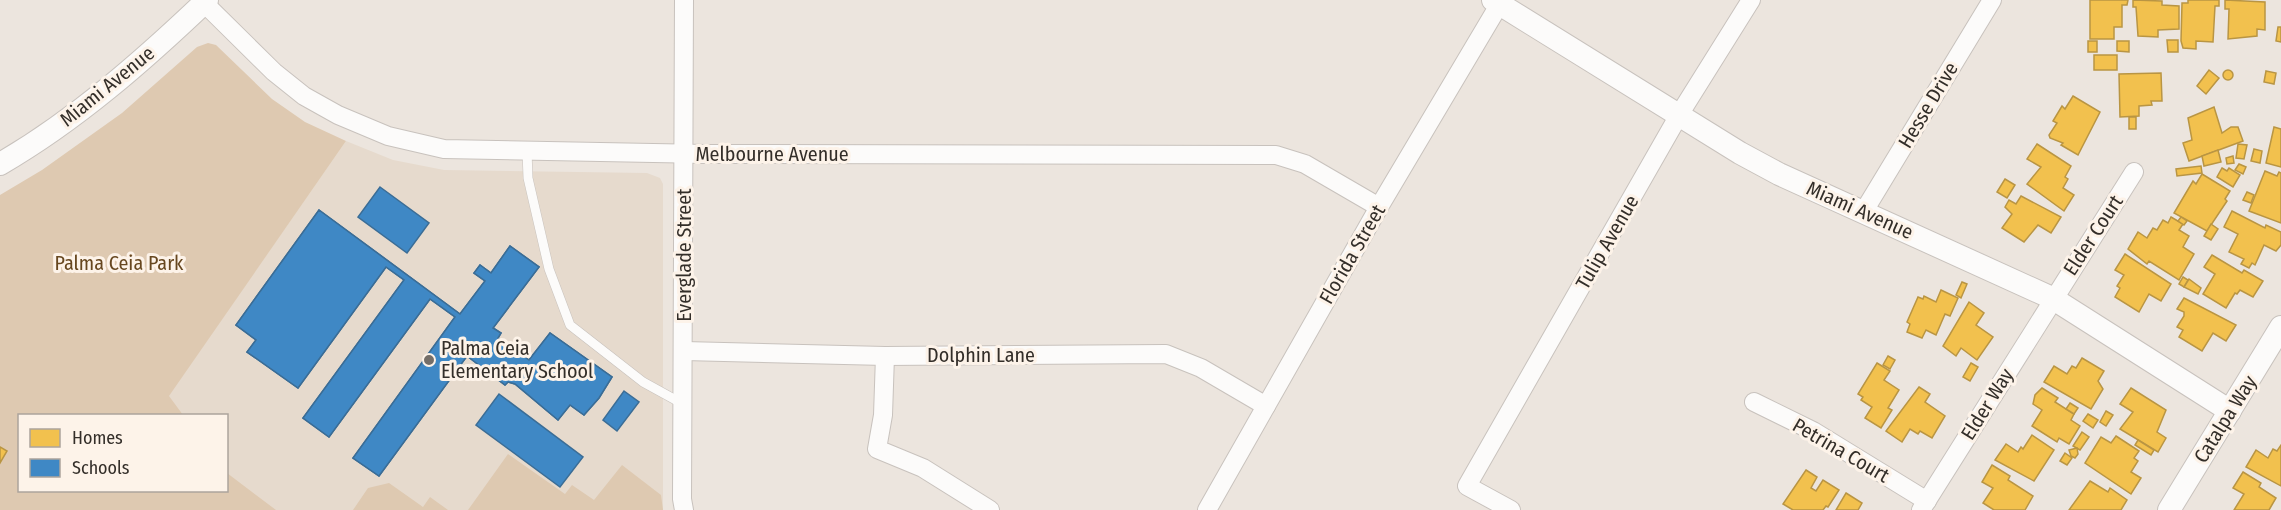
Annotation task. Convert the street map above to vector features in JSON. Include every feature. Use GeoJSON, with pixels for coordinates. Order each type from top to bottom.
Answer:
{"type":"FeatureCollection","features":[{"type":"Feature","properties":{"kind":"street","name":"Everglade Street"},"geometry":{"type":"LineString","coordinates":[[684,0],[682,500],[684,510]]}},
{"type":"Feature","properties":{"kind":"street","name":"Tulip Avenue"},"geometry":{"type":"LineString","coordinates":[[1511,510],[1467,486],[1679,115],[1751,0]]}},
{"type":"Feature","properties":{"kind":"street","name":"Hesse Drive"},"geometry":{"type":"LineString","coordinates":[[1864,211],[1992,0]]}},
{"type":"Feature","properties":{"kind":"street","name":"Melbourne Avenue"},"geometry":{"type":"LineString","coordinates":[[204,1],[274,72],[304,96],[338,115],[388,136],[444,149],[684,154],[1275,155],[1305,164],[1379,207]]}},
{"type":"Feature","properties":{"kind":"street","name":"Miami Avenue"},"geometry":{"type":"LineString","coordinates":[[0,164],[26,149],[98,96],[204,1]]}},
{"type":"Feature","properties":{"kind":"street","name":"Miami Avenue"},"geometry":{"type":"LineString","coordinates":[[1498,1],[1740,153],[1779,174],[2052,298],[2230,411]]}},
{"type":"Feature","properties":{"kind":"street","name":"Florida Street"},"geometry":{"type":"LineString","coordinates":[[1207,510],[1498,1]]}},
{"type":"Feature","properties":{"kind":"street","name":"Elder Court"},"geometry":{"type":"LineString","coordinates":[[2052,298],[2134,172]]}},
{"type":"Feature","properties":{"kind":"street","name":"Elder Way"},"geometry":{"type":"LineString","coordinates":[[1924,506],[2052,298]]}},
{"type":"Feature","properties":{"kind":"street","name":"Catalpa Way"},"geometry":{"type":"LineString","coordinates":[[2169,510],[2281,327]]}},
{"type":"Feature","properties":{"kind":"street","name":"Dolphin Lane"},"geometry":{"type":"LineString","coordinates":[[684,351],[885,356],[1166,354],[1201,368],[1266,406]]}},
{"type":"Feature","properties":{"kind":"street"},"geometry":{"type":"LineString","coordinates":[[885,356],[883,416],[877,449],[923,468],[990,510]]}},
{"type":"Feature","properties":{"kind":"street","name":"Petrina Court"},"geometry":{"type":"LineString","coordinates":[[1754,402],[1813,431],[1924,506]]}},
{"type":"Feature","properties":{"kind":"lane"},"geometry":{"type":"LineString","coordinates":[[527,151],[528,178],[549,269],[570,325],[644,382],[683,404]]}},
{"type":"Feature","properties":{"kind":"shaded area","name":"Palma Ceia Elementary School"},"geometry":{"type":"Polygon","coordinates":[[[346,141],[393,160],[444,170],[647,173],[660,178],[663,184],[663,510],[85,510],[212,492],[228,492],[228,414],[156,414],[346,141]]]}},
{"type":"Feature","properties":{"kind":"green space","name":"Palma Ceia Park"},"geometry":{"type":"Polygon","coordinates":[[[208,43],[216,45],[272,99],[305,122],[346,141],[169,396],[182,414],[18,414],[18,492],[228,492],[228,474],[276,510],[0,510],[0,195],[42,170],[122,113],[197,47],[208,43]]]}},
{"type":"Feature","properties":{"kind":"green space"},"geometry":{"type":"Polygon","coordinates":[[[508,454],[565,494],[572,485],[594,500],[622,465],[661,495],[663,510],[468,510],[508,454]]]}},
{"type":"Feature","properties":{"kind":"green space"},"geometry":{"type":"Polygon","coordinates":[[[389,483],[423,507],[430,497],[448,510],[353,510],[368,488],[389,483]]]}},
{"type":"Feature","properties":{"kind":"building: Homes"},"geometry":{"type":"Polygon","coordinates":[[[2090,0],[2128,0],[2127,5],[2122,5],[2122,27],[2114,27],[2114,39],[2090,39],[2090,0]]]}},
{"type":"Feature","properties":{"kind":"building: Homes"},"geometry":{"type":"Polygon","coordinates":[[[2133,0],[2162,1],[2162,5],[2179,6],[2179,29],[2158,30],[2158,37],[2138,36],[2136,7],[2133,7],[2133,0]]]}},
{"type":"Feature","properties":{"kind":"building: Homes"},"geometry":{"type":"Polygon","coordinates":[[[2188,0],[2219,0],[2219,6],[2215,6],[2213,42],[2196,41],[2196,49],[2183,48],[2181,41],[2182,3],[2188,3],[2188,0]]]}},
{"type":"Feature","properties":{"kind":"building: Homes"},"geometry":{"type":"Polygon","coordinates":[[[2225,0],[2265,2],[2265,30],[2257,29],[2257,36],[2228,39],[2229,9],[2225,9],[2225,0]]]}},
{"type":"Feature","properties":{"kind":"building: Homes"},"geometry":{"type":"Polygon","coordinates":[[[2278,27],[2281,27],[2281,42],[2276,41],[2278,27]]]}},
{"type":"Feature","properties":{"kind":"building: Homes"},"geometry":{"type":"Polygon","coordinates":[[[2167,40],[2178,40],[2178,52],[2168,52],[2167,40]]]}},
{"type":"Feature","properties":{"kind":"building: Homes"},"geometry":{"type":"Polygon","coordinates":[[[2088,41],[2097,41],[2097,52],[2088,52],[2088,41]]]}},
{"type":"Feature","properties":{"kind":"building: Homes"},"geometry":{"type":"Polygon","coordinates":[[[2117,41],[2129,41],[2129,52],[2117,51],[2117,41]]]}},
{"type":"Feature","properties":{"kind":"building: Homes"},"geometry":{"type":"Polygon","coordinates":[[[2094,55],[2117,55],[2117,70],[2094,70],[2094,55]]]}},
{"type":"Feature","properties":{"kind":"building: Homes"},"geometry":{"type":"Polygon","coordinates":[[[2209,70],[2219,78],[2206,94],[2197,86],[2209,70]]]}},
{"type":"Feature","properties":{"kind":"building: Homes"},"geometry":{"type":"Polygon","coordinates":[[[2228,70],[2232,71],[2232,79],[2228,80],[2224,79],[2223,75],[2224,71],[2228,70]]]}},
{"type":"Feature","properties":{"kind":"building: Homes"},"geometry":{"type":"Polygon","coordinates":[[[2266,71],[2276,73],[2274,84],[2264,82],[2266,71]]]}},
{"type":"Feature","properties":{"kind":"building: Homes"},"geometry":{"type":"Polygon","coordinates":[[[2161,73],[2162,101],[2151,101],[2152,105],[2139,106],[2139,116],[2120,117],[2119,74],[2161,73]]]}},
{"type":"Feature","properties":{"kind":"building: Homes"},"geometry":{"type":"Polygon","coordinates":[[[2073,96],[2100,112],[2078,155],[2061,145],[2063,143],[2050,138],[2049,135],[2057,123],[2053,121],[2062,106],[2065,109],[2073,96]]]}},
{"type":"Feature","properties":{"kind":"building: Homes"},"geometry":{"type":"Polygon","coordinates":[[[2214,107],[2222,133],[2231,127],[2238,127],[2243,141],[2189,161],[2183,143],[2192,140],[2188,118],[2214,107]]]}},
{"type":"Feature","properties":{"kind":"building: Homes"},"geometry":{"type":"Polygon","coordinates":[[[2129,117],[2136,117],[2136,129],[2129,129],[2129,117]]]}},
{"type":"Feature","properties":{"kind":"building: Homes"},"geometry":{"type":"Polygon","coordinates":[[[2274,127],[2281,129],[2281,167],[2266,163],[2274,127]]]}},
{"type":"Feature","properties":{"kind":"building: Homes"},"geometry":{"type":"Polygon","coordinates":[[[2037,144],[2071,166],[2065,177],[2068,179],[2063,188],[2074,195],[2064,211],[2027,184],[2041,167],[2027,159],[2037,144]]]}},
{"type":"Feature","properties":{"kind":"building: Homes"},"geometry":{"type":"Polygon","coordinates":[[[2238,144],[2247,145],[2244,159],[2236,158],[2238,144]]]}},
{"type":"Feature","properties":{"kind":"building: Homes"},"geometry":{"type":"Polygon","coordinates":[[[2254,149],[2262,151],[2260,163],[2251,161],[2254,149]]]}},
{"type":"Feature","properties":{"kind":"building: Homes"},"geometry":{"type":"Polygon","coordinates":[[[2218,150],[2221,162],[2204,166],[2202,156],[2218,150]]]}},
{"type":"Feature","properties":{"kind":"building: Homes"},"geometry":{"type":"Polygon","coordinates":[[[2233,156],[2234,163],[2227,164],[2226,158],[2233,156]]]}},
{"type":"Feature","properties":{"kind":"building: Homes"},"geometry":{"type":"Polygon","coordinates":[[[2239,164],[2246,167],[2243,174],[2235,170],[2239,164]]]}},
{"type":"Feature","properties":{"kind":"building: Homes"},"geometry":{"type":"Polygon","coordinates":[[[2201,166],[2202,173],[2177,176],[2176,169],[2201,166]]]}},
{"type":"Feature","properties":{"kind":"building: Homes"},"geometry":{"type":"Polygon","coordinates":[[[2222,168],[2227,171],[2229,168],[2240,175],[2233,187],[2217,177],[2222,168]]]}},
{"type":"Feature","properties":{"kind":"building: Homes"},"geometry":{"type":"Polygon","coordinates":[[[2265,171],[2277,176],[2279,172],[2281,173],[2281,223],[2249,211],[2265,171]]]}},
{"type":"Feature","properties":{"kind":"building: Homes"},"geometry":{"type":"Polygon","coordinates":[[[2202,174],[2230,191],[2225,199],[2227,201],[2207,231],[2174,213],[2193,181],[2196,184],[2202,174]]]}},
{"type":"Feature","properties":{"kind":"building: Homes"},"geometry":{"type":"Polygon","coordinates":[[[2005,179],[2015,185],[2007,198],[1997,192],[2005,179]]]}},
{"type":"Feature","properties":{"kind":"building: Homes"},"geometry":{"type":"Polygon","coordinates":[[[2247,192],[2254,195],[2251,203],[2243,200],[2247,192]]]}},
{"type":"Feature","properties":{"kind":"building: Homes"},"geometry":{"type":"Polygon","coordinates":[[[2021,196],[2061,217],[2051,233],[2038,225],[2024,242],[2002,228],[2012,214],[2005,207],[2009,200],[2016,204],[2021,196]]]}},
{"type":"Feature","properties":{"kind":"building: Homes"},"geometry":{"type":"Polygon","coordinates":[[[2232,211],[2265,228],[2266,225],[2281,232],[2281,245],[2276,251],[2264,245],[2255,265],[2252,263],[2249,268],[2241,264],[2244,259],[2229,252],[2238,234],[2224,227],[2232,211]]]}},
{"type":"Feature","properties":{"kind":"building: Homes"},"geometry":{"type":"Polygon","coordinates":[[[2171,217],[2183,224],[2179,230],[2189,236],[2183,247],[2194,254],[2179,280],[2149,261],[2147,264],[2128,249],[2138,232],[2147,238],[2153,228],[2157,230],[2163,220],[2168,223],[2171,217]]]}},
{"type":"Feature","properties":{"kind":"building: Homes"},"geometry":{"type":"Polygon","coordinates":[[[2181,217],[2187,221],[2184,225],[2178,221],[2181,217]]]}},
{"type":"Feature","properties":{"kind":"building: Homes"},"geometry":{"type":"Polygon","coordinates":[[[2211,224],[2218,229],[2211,240],[2204,236],[2211,224]]]}},
{"type":"Feature","properties":{"kind":"building: Homes"},"geometry":{"type":"Polygon","coordinates":[[[2125,254],[2171,284],[2161,301],[2149,294],[2139,312],[2115,297],[2120,288],[2117,286],[2124,275],[2115,270],[2125,254]]]}},
{"type":"Feature","properties":{"kind":"building: Homes"},"geometry":{"type":"Polygon","coordinates":[[[2212,255],[2242,273],[2244,270],[2263,281],[2253,297],[2240,290],[2237,294],[2235,293],[2226,308],[2203,294],[2215,274],[2204,267],[2212,255]]]}},
{"type":"Feature","properties":{"kind":"building: Homes"},"geometry":{"type":"Polygon","coordinates":[[[2183,277],[2188,280],[2184,287],[2179,284],[2183,277]]]}},
{"type":"Feature","properties":{"kind":"building: Homes"},"geometry":{"type":"Polygon","coordinates":[[[2189,279],[2201,288],[2198,294],[2184,287],[2189,279]]]}},
{"type":"Feature","properties":{"kind":"building: Homes"},"geometry":{"type":"Polygon","coordinates":[[[1962,282],[1967,284],[1961,298],[1956,295],[1962,282]]]}},
{"type":"Feature","properties":{"kind":"building: Homes"},"geometry":{"type":"Polygon","coordinates":[[[1941,290],[1958,298],[1950,316],[1945,314],[1936,335],[1926,330],[1922,338],[1907,332],[1910,324],[1907,322],[1918,297],[1923,299],[1924,296],[1936,302],[1941,290]]]}},
{"type":"Feature","properties":{"kind":"building: Homes"},"geometry":{"type":"Polygon","coordinates":[[[2184,298],[2236,325],[2226,341],[2213,333],[2202,351],[2179,337],[2183,330],[2177,327],[2184,312],[2177,309],[2184,298]]]}},
{"type":"Feature","properties":{"kind":"building: Homes"},"geometry":{"type":"Polygon","coordinates":[[[1969,302],[1984,313],[1976,325],[1993,337],[1977,360],[1961,348],[1956,356],[1943,346],[1969,302]]]}},
{"type":"Feature","properties":{"kind":"building: Homes"},"geometry":{"type":"Polygon","coordinates":[[[1888,356],[1895,360],[1890,369],[1883,365],[1888,356]]]}},
{"type":"Feature","properties":{"kind":"building: Homes"},"geometry":{"type":"Polygon","coordinates":[[[2082,358],[2104,371],[2098,381],[2103,389],[2091,409],[2044,382],[2054,366],[2067,374],[2072,366],[2076,368],[2082,358]]]}},
{"type":"Feature","properties":{"kind":"building: Homes"},"geometry":{"type":"Polygon","coordinates":[[[1877,363],[1890,371],[1884,380],[1899,390],[1888,408],[1892,410],[1881,428],[1865,418],[1872,407],[1861,400],[1863,397],[1858,394],[1877,363]]]}},
{"type":"Feature","properties":{"kind":"building: Homes"},"geometry":{"type":"Polygon","coordinates":[[[1971,363],[1978,367],[1970,381],[1963,377],[1971,363]]]}},
{"type":"Feature","properties":{"kind":"building: Homes"},"geometry":{"type":"Polygon","coordinates":[[[1919,387],[1930,394],[1925,402],[1945,416],[1932,438],[1920,431],[1918,434],[1910,429],[1902,442],[1886,431],[1919,387]]]}},
{"type":"Feature","properties":{"kind":"building: Homes"},"geometry":{"type":"Polygon","coordinates":[[[2042,388],[2058,398],[2055,402],[2074,414],[2071,420],[2080,426],[2069,444],[2059,438],[2057,442],[2032,426],[2042,410],[2033,404],[2035,395],[2042,388]]]}},
{"type":"Feature","properties":{"kind":"building: Homes"},"geometry":{"type":"Polygon","coordinates":[[[2131,388],[2166,410],[2157,432],[2166,438],[2158,452],[2120,429],[2133,412],[2120,404],[2131,388]]]}},
{"type":"Feature","properties":{"kind":"building: Homes"},"geometry":{"type":"Polygon","coordinates":[[[2070,403],[2078,408],[2074,414],[2066,409],[2070,403]]]}},
{"type":"Feature","properties":{"kind":"building: Homes"},"geometry":{"type":"Polygon","coordinates":[[[2106,411],[2113,415],[2106,426],[2100,422],[2106,411]]]}},
{"type":"Feature","properties":{"kind":"building: Homes"},"geometry":{"type":"Polygon","coordinates":[[[2088,414],[2098,420],[2093,428],[2083,421],[2088,414]]]}},
{"type":"Feature","properties":{"kind":"building: Homes"},"geometry":{"type":"Polygon","coordinates":[[[2082,432],[2089,437],[2080,450],[2073,446],[2082,432]]]}},
{"type":"Feature","properties":{"kind":"building: Homes"},"geometry":{"type":"Polygon","coordinates":[[[2032,435],[2054,450],[2034,481],[1995,460],[2006,444],[2018,452],[2021,447],[2023,449],[2032,435]]]}},
{"type":"Feature","properties":{"kind":"building: Homes"},"geometry":{"type":"Polygon","coordinates":[[[2116,436],[2139,451],[2134,458],[2138,461],[2131,472],[2141,478],[2131,494],[2085,463],[2101,437],[2111,443],[2116,436]]]}},
{"type":"Feature","properties":{"kind":"building: Homes"},"geometry":{"type":"Polygon","coordinates":[[[2138,440],[2154,450],[2151,455],[2135,445],[2138,440]]]}},
{"type":"Feature","properties":{"kind":"building: Homes"},"geometry":{"type":"Polygon","coordinates":[[[2281,445],[2281,486],[2246,467],[2256,450],[2268,458],[2273,449],[2277,451],[2281,445]]]}},
{"type":"Feature","properties":{"kind":"building: Homes"},"geometry":{"type":"Polygon","coordinates":[[[0,447],[7,451],[0,463],[0,447]]]}},
{"type":"Feature","properties":{"kind":"building: Homes"},"geometry":{"type":"Polygon","coordinates":[[[2077,448],[2078,454],[2075,458],[2071,456],[2069,450],[2077,448]]]}},
{"type":"Feature","properties":{"kind":"building: Homes"},"geometry":{"type":"Polygon","coordinates":[[[2065,453],[2072,458],[2067,465],[2060,461],[2065,453]]]}},
{"type":"Feature","properties":{"kind":"building: Homes"},"geometry":{"type":"Polygon","coordinates":[[[1992,465],[2010,476],[2008,480],[2033,496],[2025,510],[1994,510],[1983,503],[1993,488],[1982,482],[1992,465]]]}},
{"type":"Feature","properties":{"kind":"building: Homes"},"geometry":{"type":"Polygon","coordinates":[[[1806,470],[1817,477],[1811,488],[1816,491],[1823,480],[1839,490],[1828,507],[1826,506],[1823,510],[1793,510],[1783,504],[1806,470]]]}},
{"type":"Feature","properties":{"kind":"building: Homes"},"geometry":{"type":"Polygon","coordinates":[[[2243,472],[2261,483],[2259,487],[2276,498],[2269,510],[2234,510],[2244,494],[2233,488],[2243,472]]]}},
{"type":"Feature","properties":{"kind":"building: Homes"},"geometry":{"type":"Polygon","coordinates":[[[2090,481],[2108,492],[2110,488],[2127,500],[2121,510],[2069,510],[2090,481]]]}},
{"type":"Feature","properties":{"kind":"building: Homes"},"geometry":{"type":"Polygon","coordinates":[[[1846,493],[1862,503],[1858,510],[1836,510],[1846,493]]]}},
{"type":"Feature","properties":{"kind":"building: Schools"},"geometry":{"type":"Polygon","coordinates":[[[380,187],[429,223],[407,253],[358,217],[380,187]]]}},
{"type":"Feature","properties":{"kind":"building: Schools"},"geometry":{"type":"Polygon","coordinates":[[[319,210],[460,314],[485,281],[474,273],[480,265],[491,273],[510,246],[539,267],[493,328],[501,333],[498,338],[529,360],[550,333],[612,377],[599,398],[584,415],[570,405],[558,420],[515,384],[508,382],[505,385],[467,356],[379,476],[353,458],[455,317],[430,299],[329,437],[303,418],[404,280],[386,267],[298,388],[247,352],[256,340],[236,325],[319,210]],[[342,235],[258,350],[275,363],[360,249],[342,235]]]}},
{"type":"Feature","properties":{"kind":"building: Schools"},"geometry":{"type":"Polygon","coordinates":[[[319,210],[460,314],[485,281],[474,273],[480,265],[491,273],[510,246],[539,267],[493,328],[501,333],[498,338],[529,360],[550,333],[612,377],[599,398],[584,415],[570,405],[558,420],[515,384],[508,382],[505,385],[467,356],[379,476],[353,458],[455,317],[430,299],[329,437],[303,418],[404,280],[386,267],[298,388],[247,352],[256,340],[236,325],[319,210]]]}},
{"type":"Feature","properties":{"kind":"building: Schools"},"geometry":{"type":"Polygon","coordinates":[[[624,391],[639,402],[617,431],[603,420],[624,391]]]}},
{"type":"Feature","properties":{"kind":"building: Schools"},"geometry":{"type":"Polygon","coordinates":[[[499,394],[583,457],[560,487],[476,425],[499,394]]]}},
{"type":"Feature","properties":{"kind":"place","name":"Palma Ceia Elementary School"},"geometry":{"type":"Point","coordinates":[429,360]}}]}
